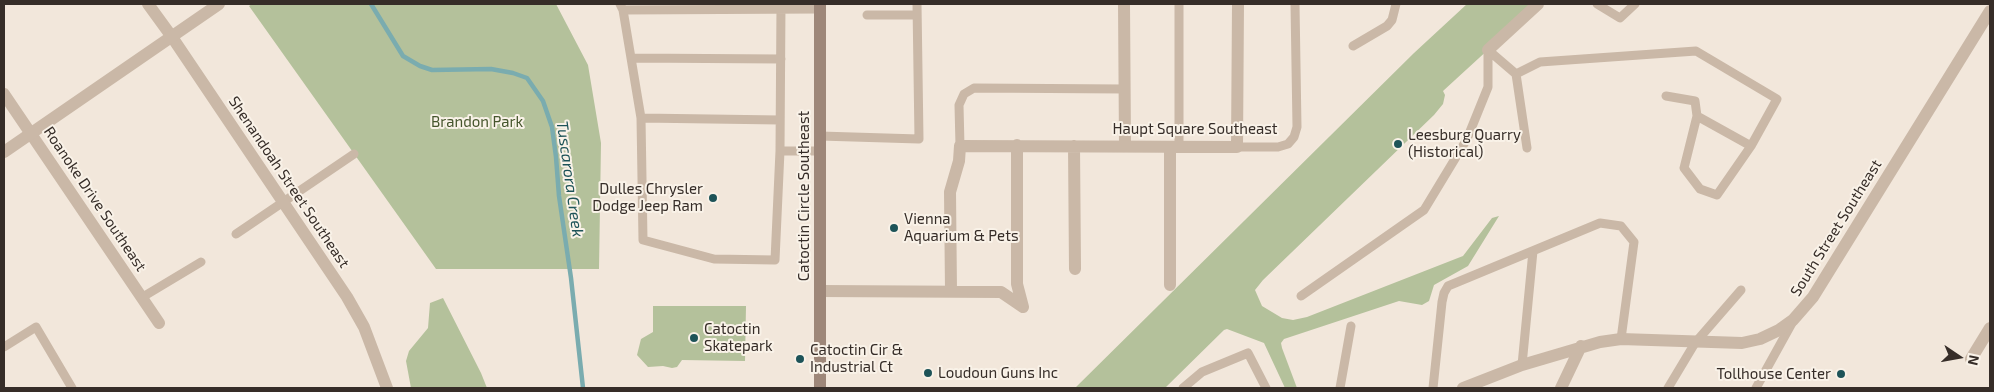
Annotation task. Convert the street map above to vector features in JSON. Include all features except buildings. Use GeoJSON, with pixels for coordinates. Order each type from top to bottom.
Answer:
{"type":"FeatureCollection","features":[{"type":"Feature","properties":{"kind":"main road","name":"Catoctin Circle Southeast"},"geometry":{"type":"LineString","coordinates":[[820,7],[820,388]]}},
{"type":"Feature","properties":{"kind":"street","name":"Shenandoah Street Southeast"},"geometry":{"type":"LineString","coordinates":[[148,4],[347,297],[364,327],[387,388]]}},
{"type":"Feature","properties":{"kind":"street"},"geometry":{"type":"LineString","coordinates":[[4,152],[219,4]]}},
{"type":"Feature","properties":{"kind":"street"},"geometry":{"type":"LineString","coordinates":[[1124,4],[1125,146]]}},
{"type":"Feature","properties":{"kind":"street"},"geometry":{"type":"LineString","coordinates":[[1237,147],[1238,4]]}},
{"type":"Feature","properties":{"kind":"street"},"geometry":{"type":"LineString","coordinates":[[1488,50],[1538,4]]}},
{"type":"Feature","properties":{"kind":"street","name":"South Street Southeast"},"geometry":{"type":"LineString","coordinates":[[1463,388],[1522,365],[1581,346],[1621,339],[1695,343],[1742,343],[1760,339],[1779,330],[1793,320],[1813,297],[1990,12]]}},
{"type":"Feature","properties":{"kind":"street","name":"Roanoke Drive Southeast"},"geometry":{"type":"LineString","coordinates":[[4,94],[159,323]]}},
{"type":"Feature","properties":{"kind":"street"},"geometry":{"type":"LineString","coordinates":[[951,291],[951,187],[959,161],[960,146]]}},
{"type":"Feature","properties":{"kind":"street","name":"Haupt Square Southeast"},"geometry":{"type":"LineString","coordinates":[[960,146],[1237,147]]}},
{"type":"Feature","properties":{"kind":"street"},"geometry":{"type":"LineString","coordinates":[[821,292],[1000,292],[1023,307],[1017,284],[1017,146]]}},
{"type":"Feature","properties":{"kind":"street"},"geometry":{"type":"LineString","coordinates":[[1074,146],[1075,269]]}},
{"type":"Feature","properties":{"kind":"street"},"geometry":{"type":"LineString","coordinates":[[1170,285],[1174,147]]}},
{"type":"Feature","properties":{"kind":"street"},"geometry":{"type":"LineString","coordinates":[[1971,359],[1990,328]]}},
{"type":"Feature","properties":{"kind":"street"},"geometry":{"type":"LineString","coordinates":[[1561,388],[1581,346]]}},
{"type":"Feature","properties":{"kind":"lane"},"geometry":{"type":"LineString","coordinates":[[820,136],[918,139],[917,4]]}},
{"type":"Feature","properties":{"kind":"lane"},"geometry":{"type":"LineString","coordinates":[[1174,147],[1179,4]]}},
{"type":"Feature","properties":{"kind":"lane","name":"Haupt Square Southeast"},"geometry":{"type":"LineString","coordinates":[[1237,147],[1278,147],[1288,144],[1294,137],[1296,127],[1295,4]]}},
{"type":"Feature","properties":{"kind":"lane"},"geometry":{"type":"LineString","coordinates":[[1353,46],[1387,26],[1392,20],[1396,4]]}},
{"type":"Feature","properties":{"kind":"lane"},"geometry":{"type":"LineString","coordinates":[[1597,4],[1620,18],[1635,4]]}},
{"type":"Feature","properties":{"kind":"lane"},"geometry":{"type":"LineString","coordinates":[[781,7],[780,151],[775,260],[714,259],[643,240],[641,118],[622,7],[781,7],[820,7]]}},
{"type":"Feature","properties":{"kind":"lane"},"geometry":{"type":"LineString","coordinates":[[867,15],[917,15]]}},
{"type":"Feature","properties":{"kind":"lane"},"geometry":{"type":"LineString","coordinates":[[1488,50],[1516,74],[1527,148]]}},
{"type":"Feature","properties":{"kind":"lane"},"geometry":{"type":"LineString","coordinates":[[1301,296],[1424,210],[1467,139],[1488,87],[1488,50]]}},
{"type":"Feature","properties":{"kind":"lane"},"geometry":{"type":"LineString","coordinates":[[1516,74],[1540,62],[1696,52],[1776,99],[1751,146],[1717,195],[1700,189],[1684,168],[1697,116],[1695,101],[1666,96]]}},
{"type":"Feature","properties":{"kind":"lane"},"geometry":{"type":"LineString","coordinates":[[631,58],[781,59]]}},
{"type":"Feature","properties":{"kind":"lane"},"geometry":{"type":"LineString","coordinates":[[960,146],[959,105],[964,94],[974,88],[1124,89]]}},
{"type":"Feature","properties":{"kind":"lane"},"geometry":{"type":"LineString","coordinates":[[1697,116],[1751,146]]}},
{"type":"Feature","properties":{"kind":"lane"},"geometry":{"type":"LineString","coordinates":[[641,118],[780,120]]}},
{"type":"Feature","properties":{"kind":"lane"},"geometry":{"type":"LineString","coordinates":[[780,151],[820,151]]}},
{"type":"Feature","properties":{"kind":"lane"},"geometry":{"type":"LineString","coordinates":[[236,234],[354,154]]}},
{"type":"Feature","properties":{"kind":"lane"},"geometry":{"type":"LineString","coordinates":[[1433,388],[1442,302],[1448,286],[1600,223],[1621,226],[1634,242],[1621,339]]}},
{"type":"Feature","properties":{"kind":"lane"},"geometry":{"type":"LineString","coordinates":[[1522,365],[1533,251]]}},
{"type":"Feature","properties":{"kind":"lane"},"geometry":{"type":"LineString","coordinates":[[141,298],[201,262]]}},
{"type":"Feature","properties":{"kind":"lane"},"geometry":{"type":"LineString","coordinates":[[1668,388],[1695,343],[1741,290]]}},
{"type":"Feature","properties":{"kind":"lane"},"geometry":{"type":"LineString","coordinates":[[1756,388],[1793,320]]}},
{"type":"Feature","properties":{"kind":"lane"},"geometry":{"type":"LineString","coordinates":[[1340,388],[1350,326]]}},
{"type":"Feature","properties":{"kind":"lane"},"geometry":{"type":"LineString","coordinates":[[4,347],[36,327],[72,388]]}},
{"type":"Feature","properties":{"kind":"lane"},"geometry":{"type":"LineString","coordinates":[[1182,388],[1202,372],[1248,353],[1266,388]]}},
{"type":"Feature","properties":{"kind":"green space","name":"Brandon Park"},"geometry":{"type":"Polygon","coordinates":[[[252,4],[556,4],[588,65],[601,143],[599,269],[436,269],[249,6],[252,4]]]}},
{"type":"Feature","properties":{"kind":"green space"},"geometry":{"type":"Polygon","coordinates":[[[1467,4],[1538,4],[1443,91],[1445,95],[1443,104],[1434,115],[1263,280],[1255,290],[1262,306],[1282,318],[1293,320],[1307,317],[1463,256],[1492,218],[1499,216],[1468,266],[1434,285],[1429,301],[1422,305],[1399,301],[1284,339],[1281,343],[1282,348],[1297,388],[1285,388],[1264,343],[1227,329],[1165,388],[1075,388],[1414,53],[1467,4]]]}},
{"type":"Feature","properties":{"kind":"green space"},"geometry":{"type":"Polygon","coordinates":[[[443,298],[487,388],[411,388],[406,361],[409,351],[428,328],[430,303],[443,298]]]}},
{"type":"Feature","properties":{"kind":"green space","name":"Catoctin Skatepark"},"geometry":{"type":"Polygon","coordinates":[[[653,306],[746,306],[745,361],[682,360],[677,367],[648,367],[637,355],[641,339],[653,332],[653,306]]]}},
{"type":"Feature","properties":{"kind":"waterway","name":"Tuscarora Creek"},"geometry":{"type":"LineString","coordinates":[[371,4],[403,56],[420,66],[432,70],[491,69],[513,73],[527,78],[543,101],[552,127],[583,388]]}},
{"type":"Feature","properties":{"kind":"place","name":"Leesburg Quarry (Historical)"},"geometry":{"type":"Point","coordinates":[1398,144]}},
{"type":"Feature","properties":{"kind":"place","name":"Dulles Chrysler Dodge Jeep Ram"},"geometry":{"type":"Point","coordinates":[713,198]}},
{"type":"Feature","properties":{"kind":"place","name":"Vienna Aquarium & Pets"},"geometry":{"type":"Point","coordinates":[894,228]}},
{"type":"Feature","properties":{"kind":"place","name":"Catoctin Skatepark"},"geometry":{"type":"Point","coordinates":[694,338]}},
{"type":"Feature","properties":{"kind":"place","name":"Catoctin Cir & Industrial Ct"},"geometry":{"type":"Point","coordinates":[800,359]}},
{"type":"Feature","properties":{"kind":"place","name":"Loudoun Guns Inc"},"geometry":{"type":"Point","coordinates":[928,373]}},
{"type":"Feature","properties":{"kind":"place","name":"Tollhouse Center"},"geometry":{"type":"Point","coordinates":[1841,374]}}]}
